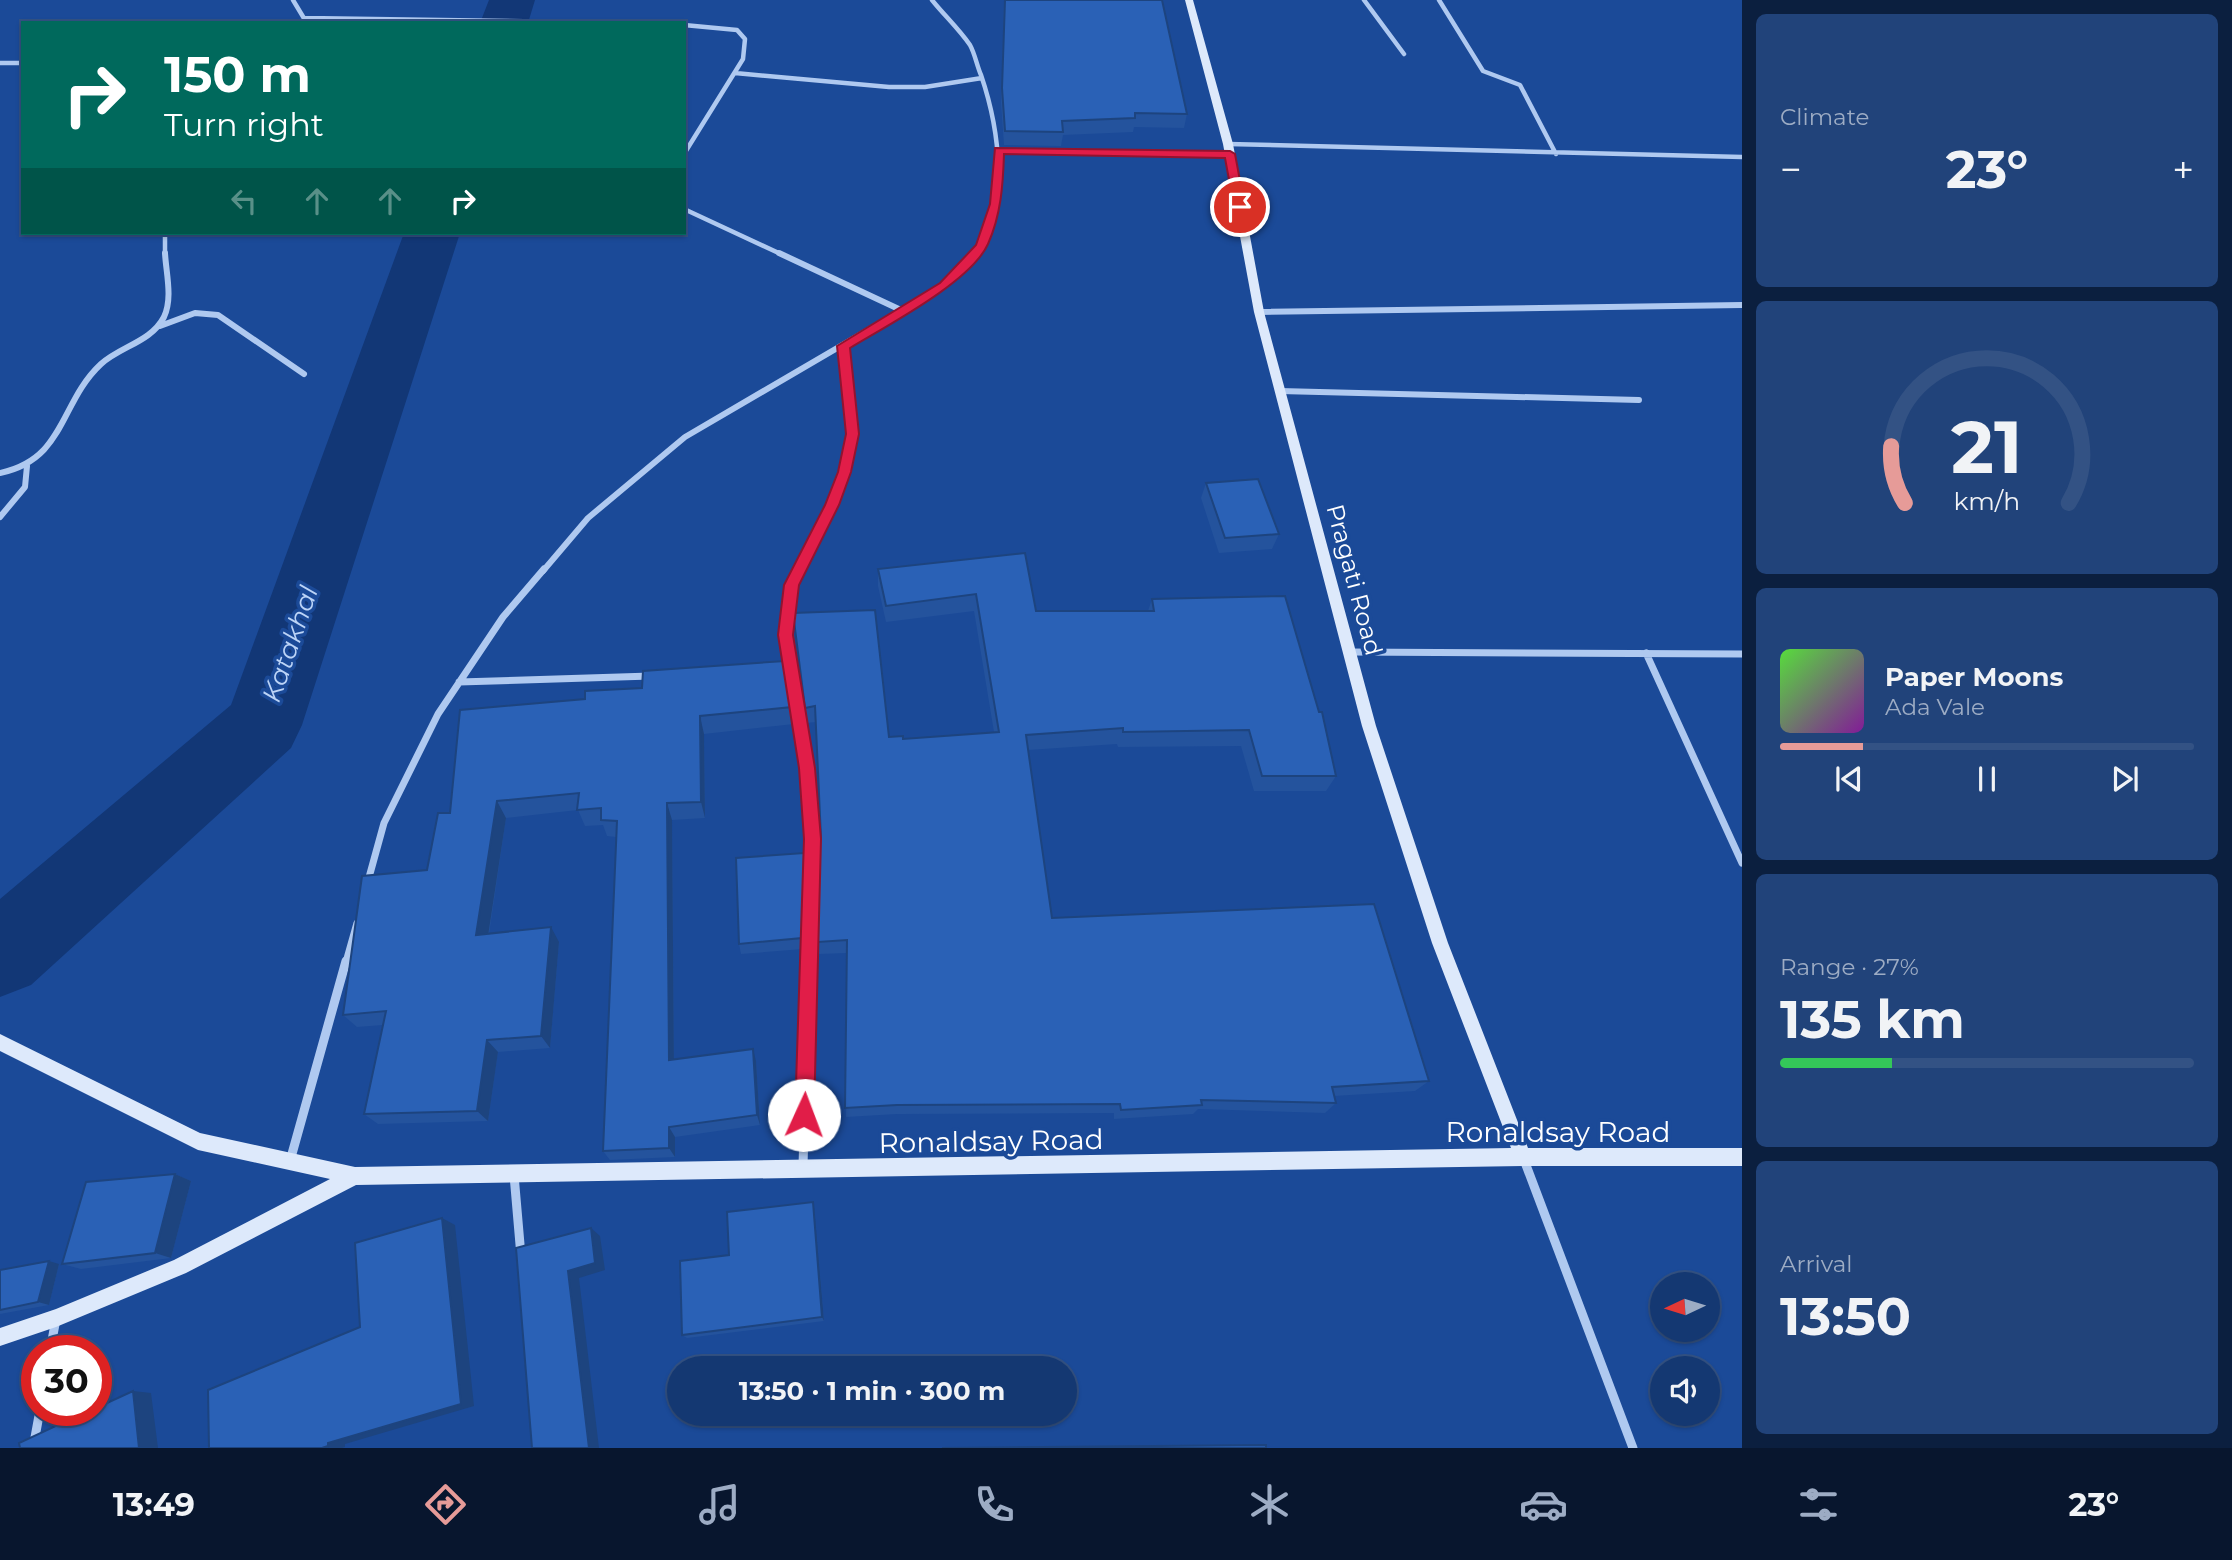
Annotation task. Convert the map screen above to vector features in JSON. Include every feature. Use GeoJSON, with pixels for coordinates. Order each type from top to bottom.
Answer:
{"type":"FeatureCollection","features":[{"type":"Feature","properties":{"kind":"street"},"geometry":{"type":"LineString","coordinates":[[293,0],[305,20],[593,21]]}},
{"type":"Feature","properties":{"kind":"street"},"geometry":{"type":"LineString","coordinates":[[367,886],[384,823],[438,715],[503,617],[587,518],[685,438],[944,285],[982,246],[996,204],[999,150],[982,78],[971,47],[932,0]]}},
{"type":"Feature","properties":{"kind":"street","name":"Pragati Road"},"geometry":{"type":"LineString","coordinates":[[1189,0],[1229,149],[1259,312],[1369,726],[1440,943],[1523,1157]]}},
{"type":"Feature","properties":{"kind":"street"},"geometry":{"type":"LineString","coordinates":[[1364,0],[1404,54]]}},
{"type":"Feature","properties":{"kind":"street"},"geometry":{"type":"LineString","coordinates":[[1439,0],[1483,71],[1490,77],[1513,80],[1520,85],[1556,154]]}},
{"type":"Feature","properties":{"kind":"street"},"geometry":{"type":"LineString","coordinates":[[686,25],[737,30],[745,39],[743,59],[686,151]]}},
{"type":"Feature","properties":{"kind":"street"},"geometry":{"type":"LineString","coordinates":[[0,63],[21,63]]}},
{"type":"Feature","properties":{"kind":"street"},"geometry":{"type":"LineString","coordinates":[[734,73],[889,87],[925,87],[982,78]]}},
{"type":"Feature","properties":{"kind":"street"},"geometry":{"type":"LineString","coordinates":[[999,150],[1229,149],[1742,157]]}},
{"type":"Feature","properties":{"kind":"street"},"geometry":{"type":"LineString","coordinates":[[1732,158],[1742,166]]}},
{"type":"Feature","properties":{"kind":"street"},"geometry":{"type":"LineString","coordinates":[[686,210],[904,311]]}},
{"type":"Feature","properties":{"kind":"street"},"geometry":{"type":"LineString","coordinates":[[160,326],[167,310],[165,235]]}},
{"type":"Feature","properties":{"kind":"street"},"geometry":{"type":"LineString","coordinates":[[1259,312],[1742,305]]}},
{"type":"Feature","properties":{"kind":"street"},"geometry":{"type":"LineString","coordinates":[[0,472],[27,466],[48,444],[101,364],[144,340],[160,326],[195,313],[218,315],[272,355],[304,374]]}},
{"type":"Feature","properties":{"kind":"street"},"geometry":{"type":"LineString","coordinates":[[803,1170],[812,839],[807,768],[786,635],[792,585],[832,505],[844,472],[852,434],[844,346]]}},
{"type":"Feature","properties":{"kind":"street"},"geometry":{"type":"LineString","coordinates":[[1280,391],[1639,400]]}},
{"type":"Feature","properties":{"kind":"street"},"geometry":{"type":"LineString","coordinates":[[0,517],[25,486],[27,466]]}},
{"type":"Feature","properties":{"kind":"street"},"geometry":{"type":"LineString","coordinates":[[1349,652],[1742,654]]}},
{"type":"Feature","properties":{"kind":"street"},"geometry":{"type":"LineString","coordinates":[[1646,653],[1742,863]]}},
{"type":"Feature","properties":{"kind":"street"},"geometry":{"type":"LineString","coordinates":[[776,671],[790,671]]}},
{"type":"Feature","properties":{"kind":"street"},"geometry":{"type":"LineString","coordinates":[[459,682],[666,675]]}},
{"type":"Feature","properties":{"kind":"street"},"geometry":{"type":"LineString","coordinates":[[290,1162],[360,911]]}},
{"type":"Feature","properties":{"kind":"street","name":"Ronaldsay Road"},"geometry":{"type":"LineString","coordinates":[[0,1042],[198,1141],[355,1176],[1523,1157],[1742,1157]]}},
{"type":"Feature","properties":{"kind":"street"},"geometry":{"type":"LineString","coordinates":[[1523,1157],[1633,1448]]}},
{"type":"Feature","properties":{"kind":"street"},"geometry":{"type":"LineString","coordinates":[[514,1175],[523,1270]]}},
{"type":"Feature","properties":{"kind":"street"},"geometry":{"type":"LineString","coordinates":[[0,1337],[56,1318],[180,1268],[355,1176]]}},
{"type":"Feature","properties":{"kind":"street"},"geometry":{"type":"LineString","coordinates":[[53,1335],[56,1318]]}},
{"type":"Feature","properties":{"kind":"street"},"geometry":{"type":"LineString","coordinates":[[33,1448],[37,1426]]}},
{"type":"Feature","properties":{"kind":"building"},"geometry":{"type":"Polygon","coordinates":[[[1005,0],[1162,0],[1187,114],[1135,113],[1135,118],[1062,121],[1063,132],[1005,131],[1002,88],[1005,0]]]}},
{"type":"Feature","properties":{"kind":"building"},"geometry":{"type":"Polygon","coordinates":[[[1258,479],[1279,534],[1225,538],[1206,483],[1258,479]]]}},
{"type":"Feature","properties":{"kind":"building"},"geometry":{"type":"Polygon","coordinates":[[[1025,553],[1036,611],[1154,611],[1152,599],[1285,596],[1319,712],[1322,712],[1336,776],[1262,776],[1249,730],[1123,732],[1123,728],[1026,735],[1052,918],[1374,904],[1429,1081],[1332,1087],[1336,1103],[1201,1100],[1202,1105],[1121,1110],[1120,1104],[897,1105],[845,1108],[847,940],[818,942],[818,936],[814,936],[816,850],[818,838],[821,838],[815,706],[805,708],[793,613],[875,610],[889,737],[903,736],[903,739],[999,732],[976,594],[886,606],[878,569],[1025,553]]]}},
{"type":"Feature","properties":{"kind":"building"},"geometry":{"type":"Polygon","coordinates":[[[785,661],[792,707],[700,716],[701,802],[667,803],[669,1060],[753,1049],[757,1115],[669,1127],[669,1148],[603,1151],[617,821],[601,820],[601,808],[577,810],[579,793],[497,801],[476,935],[551,927],[541,1036],[487,1040],[477,1111],[364,1114],[386,1011],[343,1015],[362,876],[427,870],[438,813],[450,813],[460,710],[585,699],[585,691],[642,688],[643,671],[785,661]]]}},
{"type":"Feature","properties":{"kind":"building"},"geometry":{"type":"Polygon","coordinates":[[[804,853],[802,938],[739,944],[736,858],[804,853]]]}},
{"type":"Feature","properties":{"kind":"building"},"geometry":{"type":"Polygon","coordinates":[[[175,1174],[155,1253],[62,1264],[86,1182],[175,1174]]]}},
{"type":"Feature","properties":{"kind":"building"},"geometry":{"type":"Polygon","coordinates":[[[813,1202],[822,1317],[682,1335],[680,1261],[729,1255],[727,1212],[813,1202]]]}},
{"type":"Feature","properties":{"kind":"building"},"geometry":{"type":"Polygon","coordinates":[[[442,1218],[461,1404],[328,1443],[328,1446],[322,1448],[209,1448],[208,1390],[360,1327],[355,1243],[442,1218]]]}},
{"type":"Feature","properties":{"kind":"building"},"geometry":{"type":"Polygon","coordinates":[[[591,1228],[595,1263],[568,1271],[589,1448],[532,1448],[516,1248],[591,1228]]]}},
{"type":"Feature","properties":{"kind":"building"},"geometry":{"type":"Polygon","coordinates":[[[49,1261],[38,1302],[0,1310],[0,1270],[49,1261]]]}},
{"type":"Feature","properties":{"kind":"building"},"geometry":{"type":"Polygon","coordinates":[[[133,1391],[139,1448],[20,1448],[19,1443],[56,1426],[112,1426],[112,1401],[133,1391]]]}},
{"type":"Feature","properties":{"kind":"building"},"geometry":{"type":"Polygon","coordinates":[[[1266,1445],[1266,1448],[942,1448],[1266,1445]]]}},
{"type":"Feature","properties":{"kind":"waterway","name":"Katakhal"},"geometry":{"type":"LineString","coordinates":[[505,21],[512,0]]}},
{"type":"Feature","properties":{"kind":"waterway","name":"Katakhal"},"geometry":{"type":"LineString","coordinates":[[0,955],[263,725],[431,235]]}},
{"type":"Feature","properties":{"kind":"route"},"geometry":{"type":"LineString","coordinates":[[804,1115],[812,839],[807,768],[793,695],[786,635],[792,585],[832,505],[844,472],[852,434],[844,346],[944,285],[982,246],[996,204],[999,150],[1230,154],[1240,207]]}}]}
